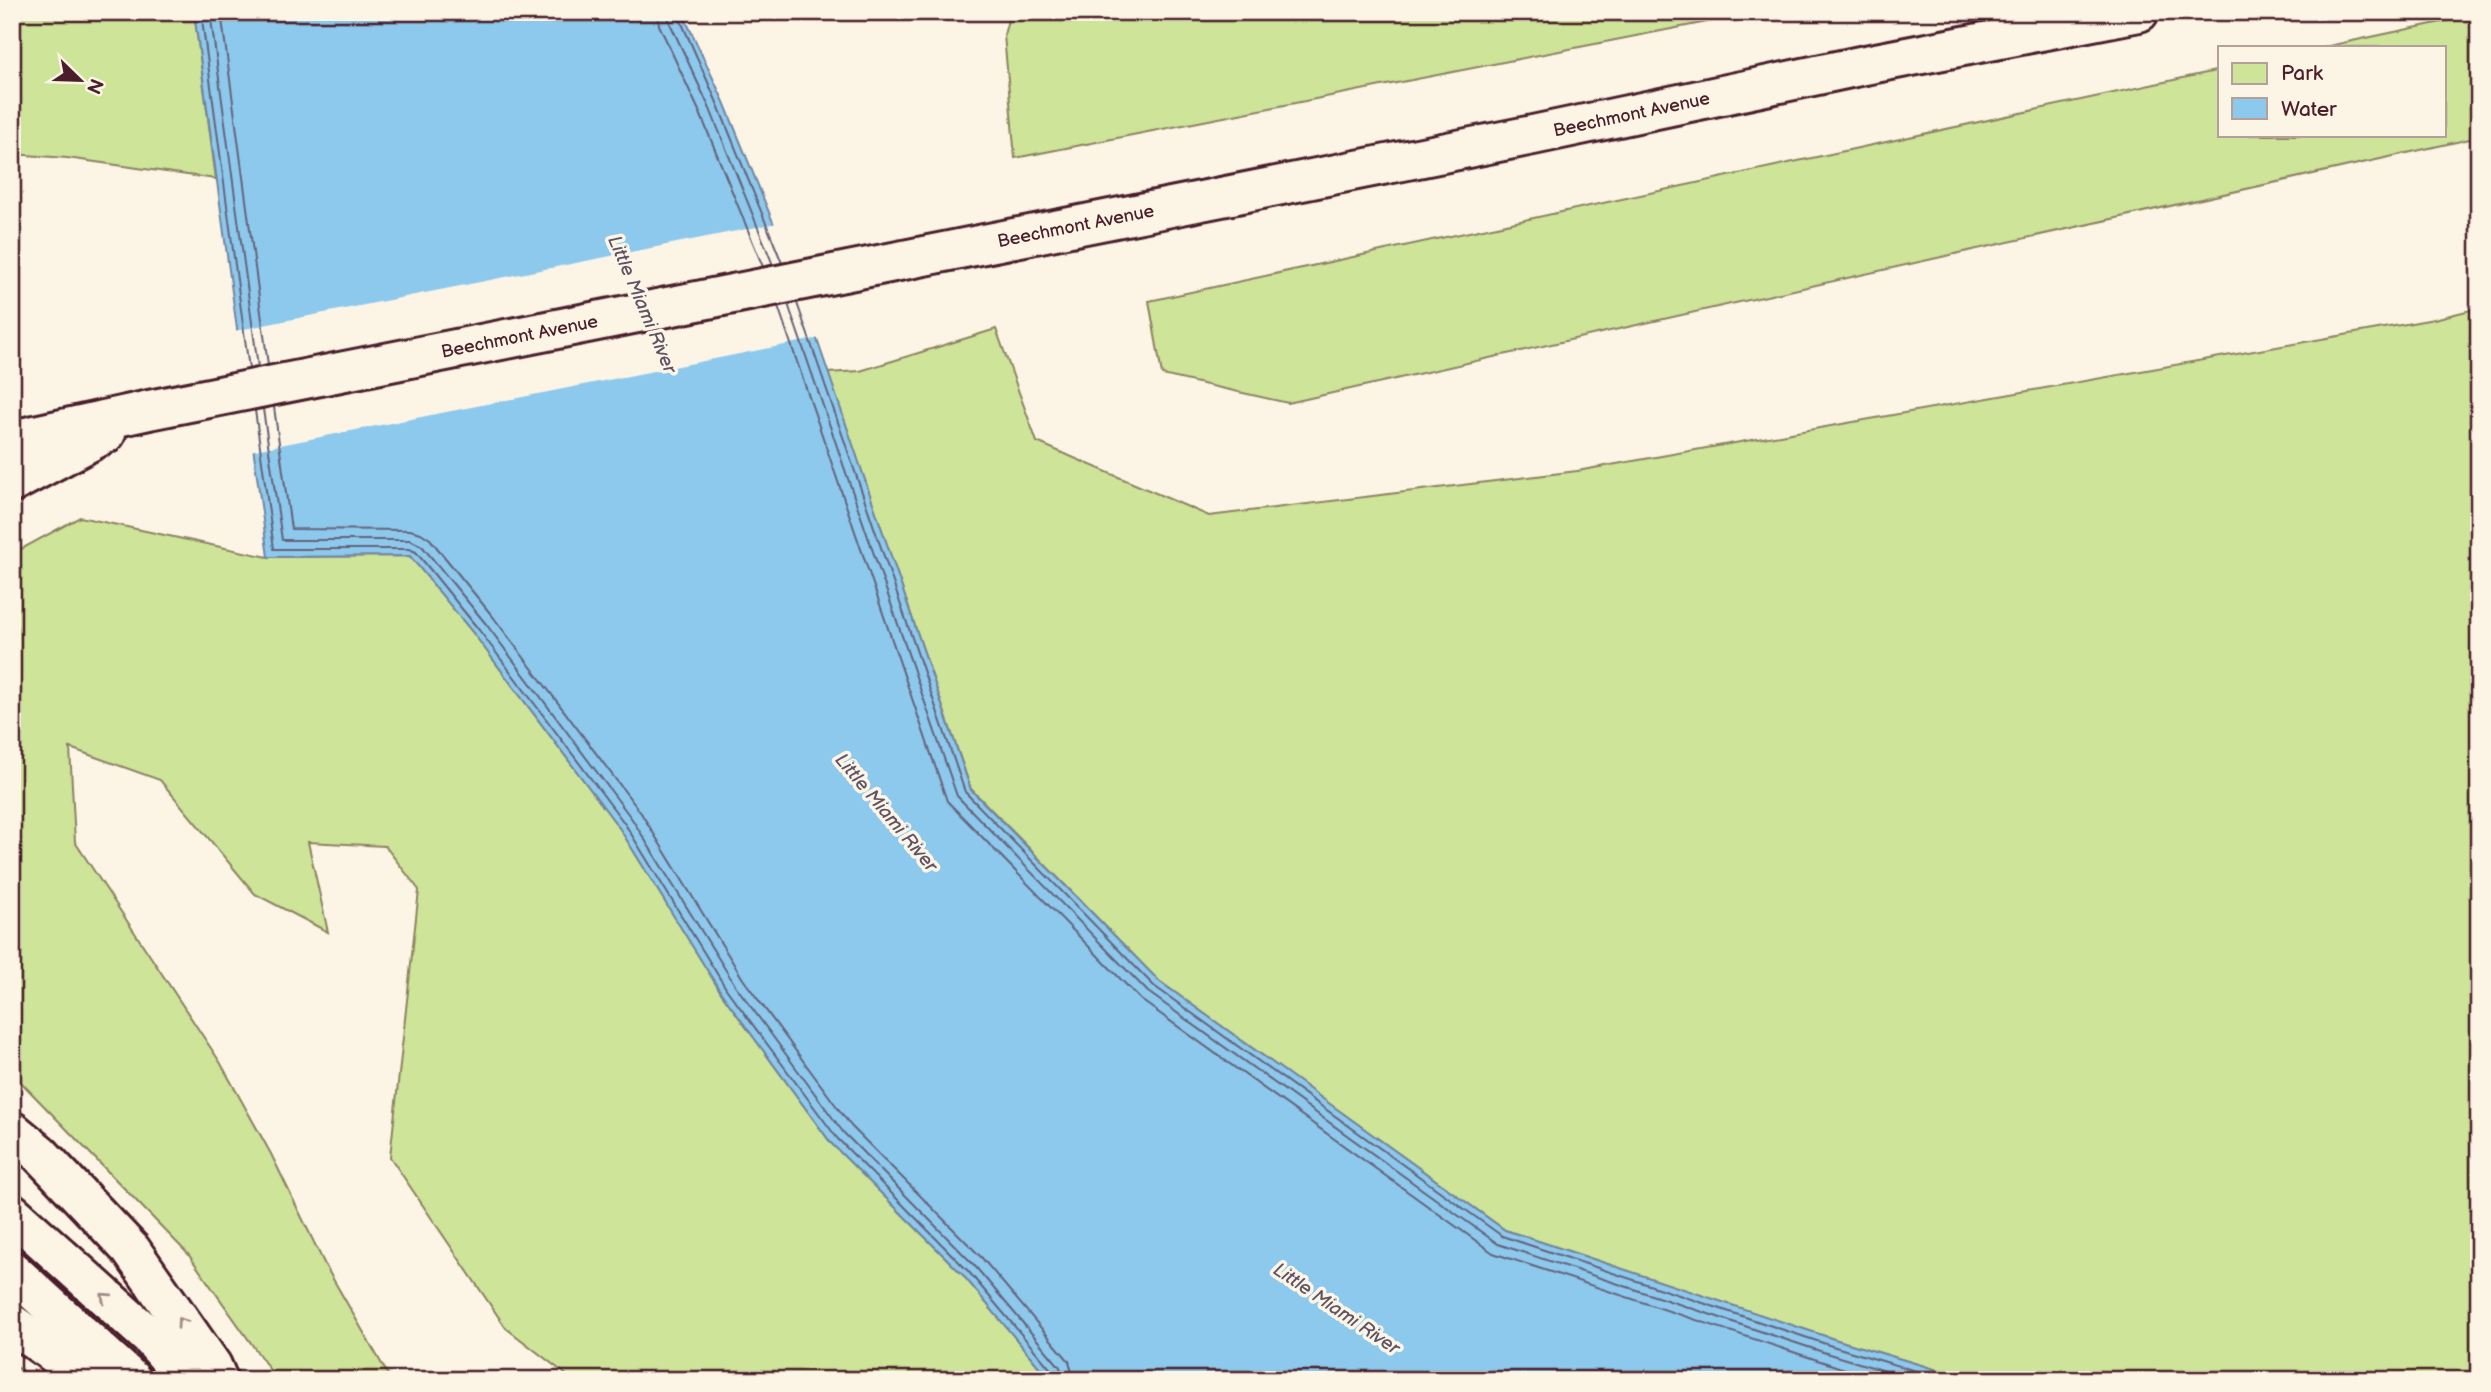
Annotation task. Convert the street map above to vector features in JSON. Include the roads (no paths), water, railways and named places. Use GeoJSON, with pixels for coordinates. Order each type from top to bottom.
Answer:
{"type":"FeatureCollection","features":[{"type":"Feature","properties":{"kind":"highway","name":"Beechmont Avenue"},"geometry":{"type":"LineString","coordinates":[[12,440],[149,410],[2139,12]]}},
{"type":"Feature","properties":{"kind":"highway"},"geometry":{"type":"LineString","coordinates":[[12,483],[149,410]]}},
{"type":"Feature","properties":{"kind":"highway"},"geometry":{"type":"LineString","coordinates":[[12,1131],[40,1154],[131,1250],[212,1366],[218,1380]]}},
{"type":"Feature","properties":{"kind":"highway"},"geometry":{"type":"LineString","coordinates":[[12,1213],[152,1339],[188,1380]]}},
{"type":"Feature","properties":{"kind":"highway"},"geometry":{"type":"LineString","coordinates":[[12,1272],[132,1380]]}},
{"type":"Feature","properties":{"kind":"highway"},"geometry":{"type":"LineString","coordinates":[[12,1324],[92,1380]]}},
{"type":"Feature","properties":{"kind":"water","name":"Little Miami River"},"geometry":{"type":"Polygon","coordinates":[[[194,12],[682,12],[724,102],[797,281],[971,790],[1159,981],[1505,1230],[1834,1339],[1971,1380],[1050,1380],[963,1275],[831,1143],[722,994],[620,829],[474,634],[410,556],[268,557],[194,12]]]}}]}
